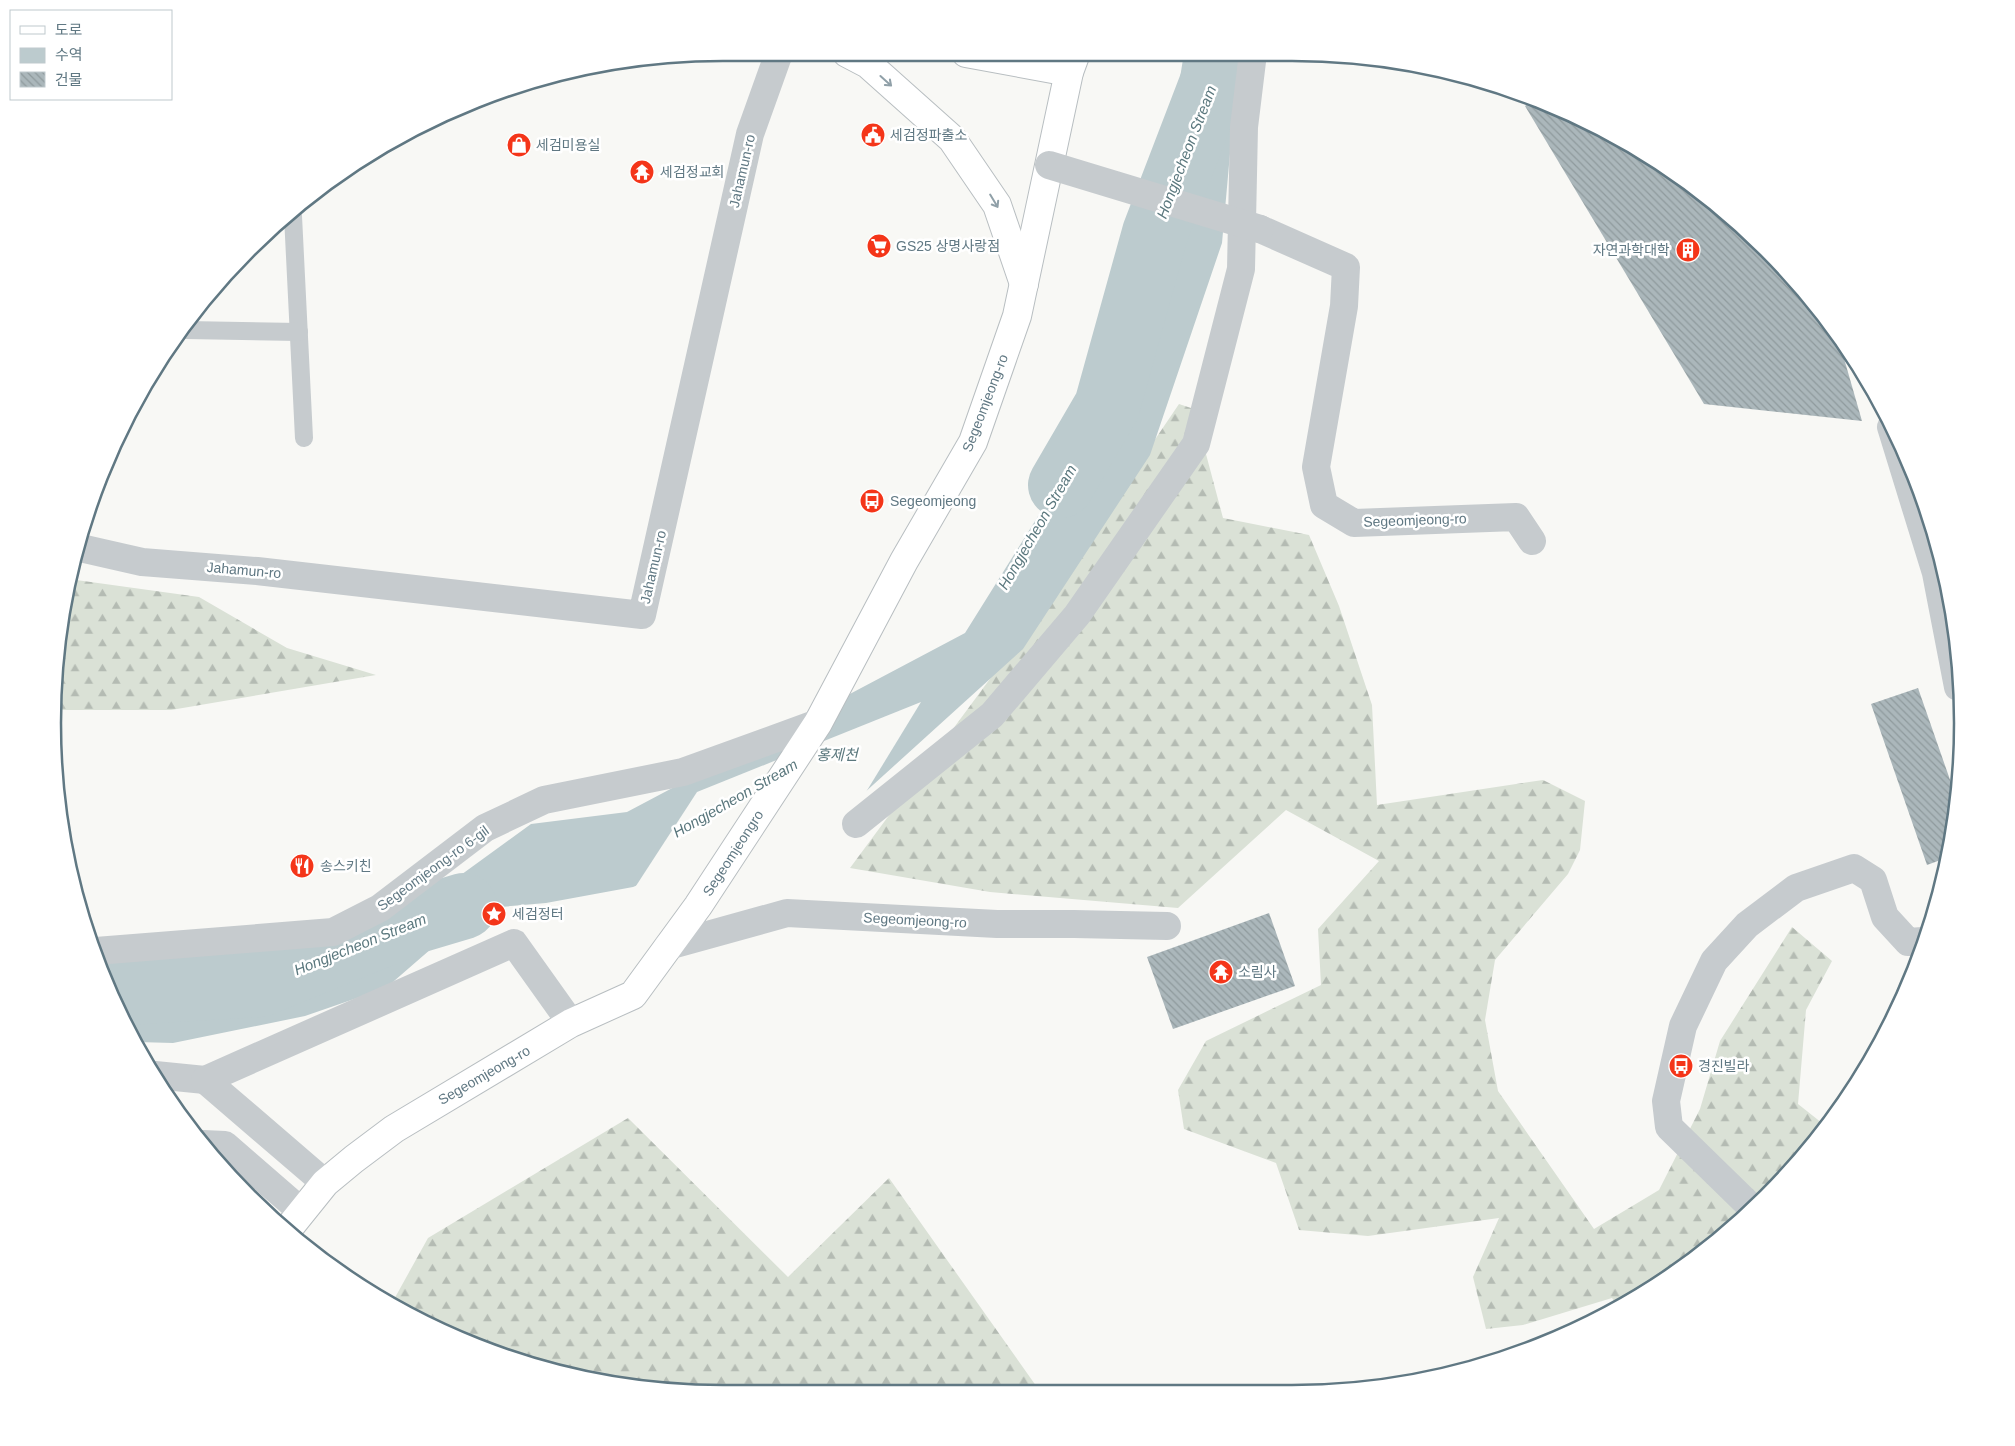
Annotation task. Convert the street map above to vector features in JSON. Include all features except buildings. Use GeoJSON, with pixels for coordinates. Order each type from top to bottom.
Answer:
{"type":"FeatureCollection","features":[{"type":"Feature","properties":{"kind":"main road"},"geometry":{"type":"LineString","coordinates":[[863,61],[952,139],[997,205],[1024,284]]}},
{"type":"Feature","properties":{"kind":"main road","name":"Segeomjeong-ro"},"geometry":{"type":"LineString","coordinates":[[800,750],[818,723],[904,561],[973,442],[1017,316],[1072,62]]}},
{"type":"Feature","properties":{"kind":"main road","name":"Segeomjeongro"},"geometry":{"type":"LineString","coordinates":[[698,906],[800,750]]}},
{"type":"Feature","properties":{"kind":"main road","name":"Segeomjeong-ro"},"geometry":{"type":"LineString","coordinates":[[294,1220],[325,1183],[394,1130],[571,1023],[633,995],[698,906]]}},
{"type":"Feature","properties":{"kind":"street","name":"Jahamun-ro"},"geometry":{"type":"LineString","coordinates":[[85,549],[142,562],[257,571],[642,615],[750,134],[777,61]]}},
{"type":"Feature","properties":{"kind":"street"},"geometry":{"type":"LineString","coordinates":[[856,824],[992,715],[1076,615],[1196,444],[1241,268],[1244,127],[1252,61]]}},
{"type":"Feature","properties":{"kind":"street","name":"Segeomjeong-ro"},"geometry":{"type":"LineString","coordinates":[[1049,165],[1260,230],[1346,267],[1344,306],[1316,467],[1324,505],[1354,522],[1516,517],[1532,541]]}},
{"type":"Feature","properties":{"kind":"street"},"geometry":{"type":"LineString","coordinates":[[1908,482],[1936,573],[1946,625]]}},
{"type":"Feature","properties":{"kind":"street","name":"Segeomjeong-ro 6-gil"},"geometry":{"type":"LineString","coordinates":[[102,951],[332,932],[380,908],[485,828],[544,800],[683,772],[818,723]]}},
{"type":"Feature","properties":{"kind":"street"},"geometry":{"type":"LineString","coordinates":[[1747,1203],[1669,1127],[1666,1101],[1683,1026],[1714,961],[1747,924],[1796,888],[1854,868],[1874,880],[1885,916],[1908,942],[1917,941]]}},
{"type":"Feature","properties":{"kind":"street","name":"Segeomjeong-ro"},"geometry":{"type":"LineString","coordinates":[[668,946],[786,913],[997,924],[1166,926]]}},
{"type":"Feature","properties":{"kind":"street"},"geometry":{"type":"LineString","coordinates":[[164,1077],[205,1080],[514,942],[571,1023]]}},
{"type":"Feature","properties":{"kind":"street"},"geometry":{"type":"LineString","coordinates":[[205,1080],[325,1183]]}},
{"type":"Feature","properties":{"kind":"street","name":"Segeomjeong-ro"},"geometry":{"type":"LineString","coordinates":[[213,1144],[225,1145],[294,1220]]}},
{"type":"Feature","properties":{"kind":"lane"},"geometry":{"type":"LineString","coordinates":[[293,220],[304,438]]}},
{"type":"Feature","properties":{"kind":"lane"},"geometry":{"type":"LineString","coordinates":[[191,330],[298,332]]}},
{"type":"Feature","properties":{"kind":"green space"},"geometry":{"type":"Polygon","coordinates":[[[1179,404],[1194,409],[1223,518],[1309,535],[1339,606],[1372,705],[1377,805],[1543,780],[1585,801],[1580,850],[1568,874],[1495,960],[1485,1020],[1498,1091],[1594,1229],[1659,1190],[1700,1109],[1720,1041],[1792,927],[1832,961],[1806,1010],[1798,1104],[1820,1122],[1790,1159],[1760,1191],[1728,1221],[1660,1273],[1614,1301],[1612,1298],[1523,1325],[1486,1329],[1473,1277],[1499,1218],[1368,1236],[1299,1230],[1276,1163],[1184,1129],[1178,1090],[1206,1041],[1321,985],[1318,929],[1379,861],[1286,810],[1178,908],[990,892],[850,868],[1024,633],[1179,404]]]}},
{"type":"Feature","properties":{"kind":"green space"},"geometry":{"type":"Polygon","coordinates":[[[77,580],[199,597],[287,648],[376,675],[171,710],[62,710],[67,637],[77,580]]]}},
{"type":"Feature","properties":{"kind":"green space"},"geometry":{"type":"Polygon","coordinates":[[[628,1118],[788,1277],[889,1178],[1035,1385],[723,1385],[680,1383],[594,1372],[552,1362],[510,1350],[470,1334],[430,1317],[395,1298],[428,1238],[628,1118]]]}},
{"type":"Feature","properties":{"kind":"water","name":"홍제천"},"geometry":{"type":"Polygon","coordinates":[[[1183,61],[1238,61],[1222,243],[1150,455],[1023,649],[863,794],[633,887],[546,903],[477,909],[386,988],[305,1016],[173,1043],[143,1042],[129,1016],[117,987],[180,985],[348,957],[531,824],[627,812],[965,633],[1107,406],[1155,233],[1183,61]]]}},
{"type":"Feature","properties":{"kind":"pier"},"geometry":{"type":"Polygon","coordinates":[[[921,702],[863,797],[634,889],[697,792],[921,702]]]}},
{"type":"Feature","properties":{"kind":"waterway","name":"Hongjecheon Stream"},"geometry":{"type":"LineString","coordinates":[[1061,485],[1107,406],[1155,233],[1221,61]]}},
{"type":"Feature","properties":{"kind":"waterway","name":"Hongjecheon Stream"},"geometry":{"type":"LineString","coordinates":[[119,993],[260,984],[417,920],[464,906]]}},
{"type":"Feature","properties":{"kind":"place","name":"세검정파출소"},"geometry":{"type":"Point","coordinates":[873,135]}},
{"type":"Feature","properties":{"kind":"place","name":"세검미용실"},"geometry":{"type":"Point","coordinates":[519,145]}},
{"type":"Feature","properties":{"kind":"place","name":"세검정교회"},"geometry":{"type":"Point","coordinates":[642,172]}},
{"type":"Feature","properties":{"kind":"place","name":"GS25 상명사랑점"},"geometry":{"type":"Point","coordinates":[879,246]}},
{"type":"Feature","properties":{"kind":"place","name":"자연과학대학"},"geometry":{"type":"Point","coordinates":[1688,250]}},
{"type":"Feature","properties":{"kind":"place","name":"Segeomjeong"},"geometry":{"type":"Point","coordinates":[872,501]}},
{"type":"Feature","properties":{"kind":"place","name":"송스키친"},"geometry":{"type":"Point","coordinates":[302,866]}},
{"type":"Feature","properties":{"kind":"place","name":"세검정터"},"geometry":{"type":"Point","coordinates":[494,914]}},
{"type":"Feature","properties":{"kind":"place","name":"소림사"},"geometry":{"type":"Point","coordinates":[1221,972]}},
{"type":"Feature","properties":{"kind":"place","name":"경진빌라"},"geometry":{"type":"Point","coordinates":[1681,1066]}}]}
